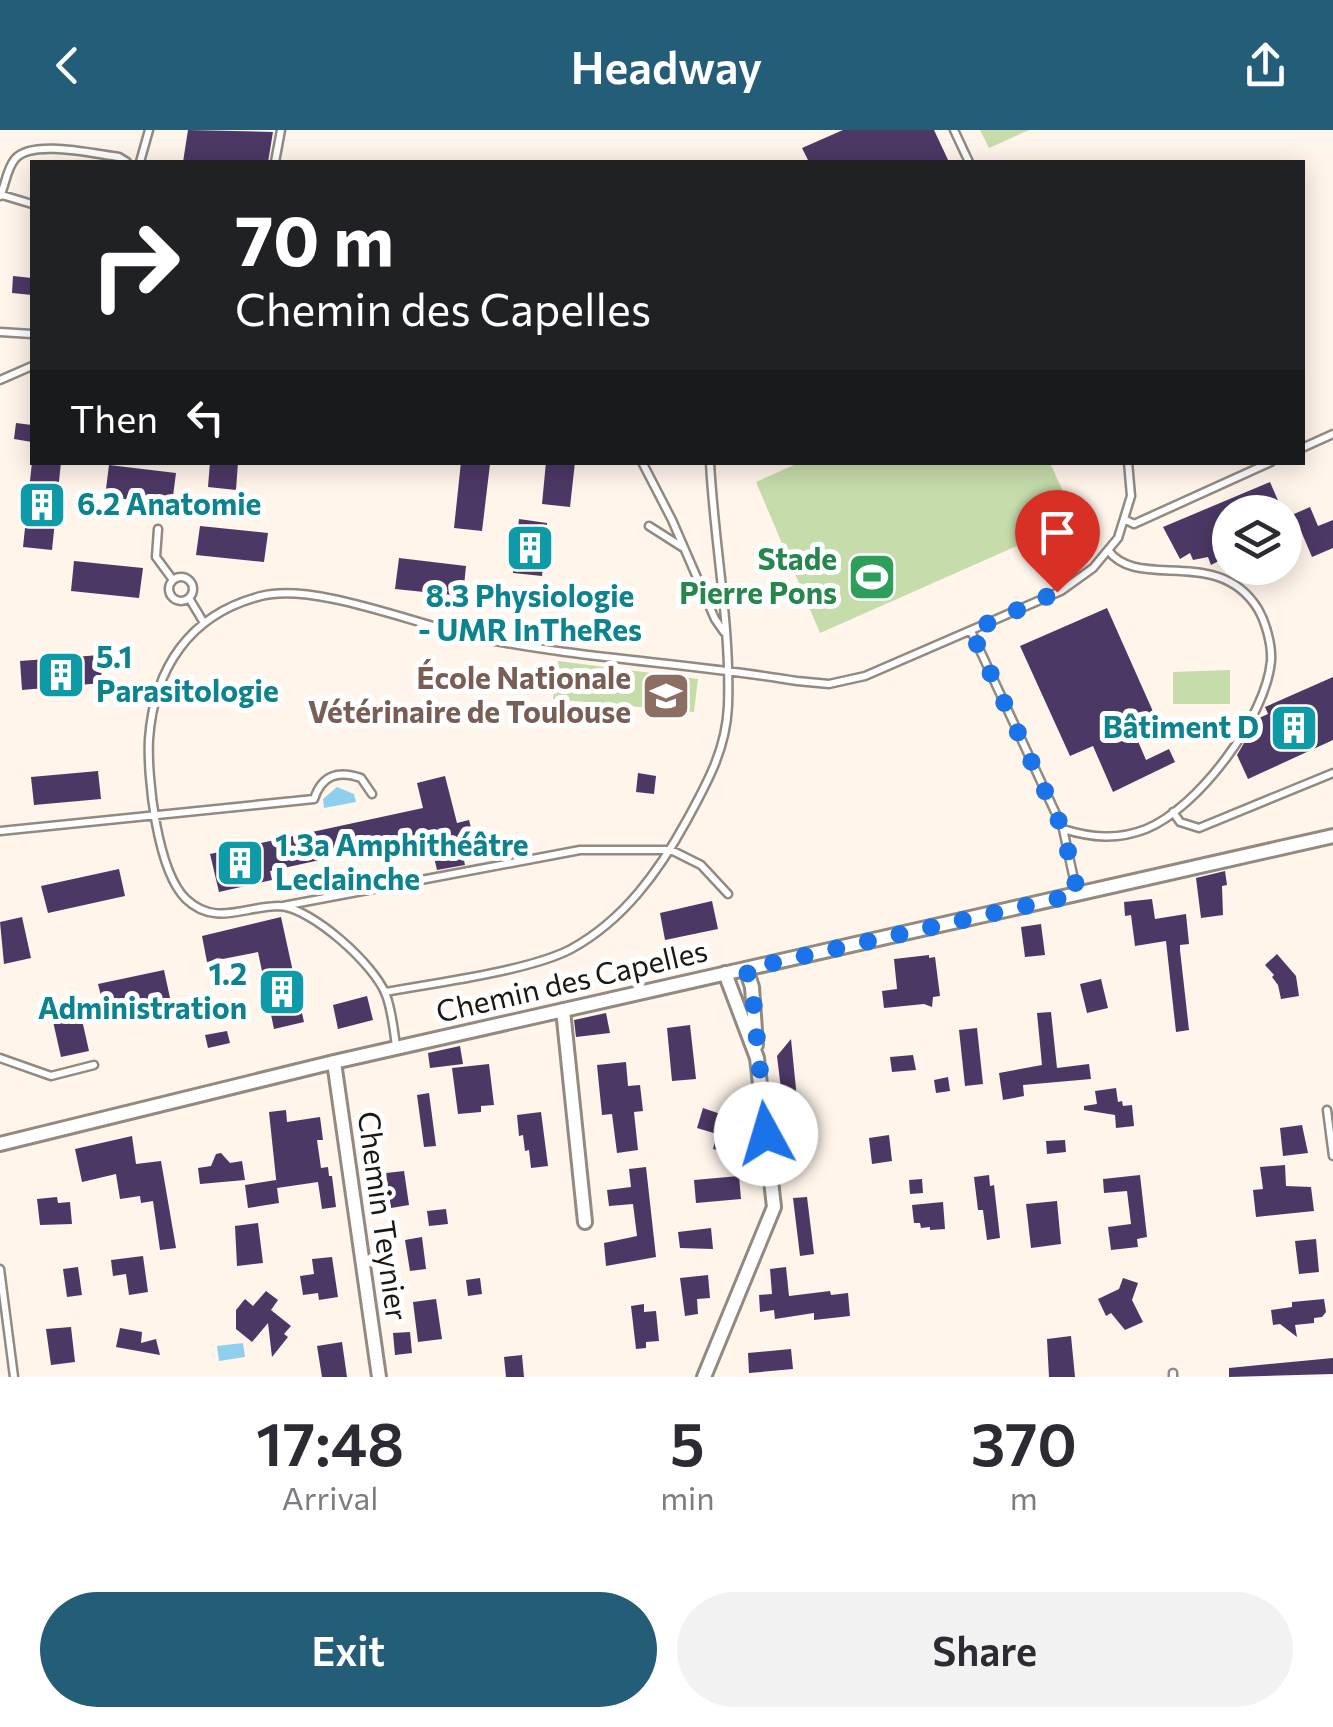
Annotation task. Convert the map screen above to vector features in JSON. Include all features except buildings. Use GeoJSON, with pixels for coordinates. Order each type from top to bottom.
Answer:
{"type":"FeatureCollection","features":[{"type":"Feature","properties":{"kind":"street","name":"Chemin des Capelles"},"geometry":{"type":"LineString","coordinates":[[0,1144],[334,1062],[1333,836]]}},
{"type":"Feature","properties":{"kind":"street"},"geometry":{"type":"LineString","coordinates":[[704,1377],[774,1208],[752,987],[746,969]]}},
{"type":"Feature","properties":{"kind":"street"},"geometry":{"type":"LineString","coordinates":[[725,972],[757,1058]]}},
{"type":"Feature","properties":{"kind":"street"},"geometry":{"type":"LineString","coordinates":[[725,972],[723,996],[754,1068],[762,1098]]}},
{"type":"Feature","properties":{"kind":"street"},"geometry":{"type":"LineString","coordinates":[[563,1010],[585,1222]]}},
{"type":"Feature","properties":{"kind":"street","name":"Chemin Teynier"},"geometry":{"type":"LineString","coordinates":[[334,1062],[379,1377]]}},
{"type":"Feature","properties":{"kind":"lane"},"geometry":{"type":"LineString","coordinates":[[141,160],[149,130]]}},
{"type":"Feature","properties":{"kind":"lane"},"geometry":{"type":"LineString","coordinates":[[275,160],[281,130]]}},
{"type":"Feature","properties":{"kind":"lane"},"geometry":{"type":"LineString","coordinates":[[954,130],[968,160]]}},
{"type":"Feature","properties":{"kind":"lane"},"geometry":{"type":"LineString","coordinates":[[30,203],[1,196],[8,170],[19,154],[41,148],[123,160]]}},
{"type":"Feature","properties":{"kind":"lane"},"geometry":{"type":"LineString","coordinates":[[0,332],[30,334]]}},
{"type":"Feature","properties":{"kind":"lane"},"geometry":{"type":"LineString","coordinates":[[0,380],[30,367]]}},
{"type":"Feature","properties":{"kind":"lane"},"geometry":{"type":"LineString","coordinates":[[1305,447],[1333,434]]}},
{"type":"Feature","properties":{"kind":"lane"},"geometry":{"type":"LineString","coordinates":[[643,465],[714,619],[725,633]]}},
{"type":"Feature","properties":{"kind":"lane"},"geometry":{"type":"LineString","coordinates":[[385,992],[567,951],[598,932],[632,902],[670,850],[714,771],[728,705],[710,465]]}},
{"type":"Feature","properties":{"kind":"lane"},"geometry":{"type":"LineString","coordinates":[[670,850],[580,850],[220,916],[184,897],[170,872],[156,816],[149,744],[153,700],[173,657],[194,630],[227,608],[264,595],[305,593],[473,636],[796,682],[847,682],[1061,591],[1092,568],[1118,538],[1130,496],[1128,465]]}},
{"type":"Feature","properties":{"kind":"lane"},"geometry":{"type":"LineString","coordinates":[[1124,519],[1134,524],[1264,465]]}},
{"type":"Feature","properties":{"kind":"lane"},"geometry":{"type":"LineString","coordinates":[[649,526],[684,547]]}},
{"type":"Feature","properties":{"kind":"lane"},"geometry":{"type":"LineString","coordinates":[[158,529],[156,557],[173,580]]}},
{"type":"Feature","properties":{"kind":"lane"},"geometry":{"type":"LineString","coordinates":[[1063,830],[1108,838],[1151,827],[1173,812],[1206,782],[1252,715],[1270,661],[1269,638],[1259,611],[1246,594],[1226,580],[1206,571],[1135,566],[1114,559],[1108,550]]}},
{"type":"Feature","properties":{"kind":"lane"},"geometry":{"type":"LineString","coordinates":[[180,576],[191,581],[188,598],[173,598],[169,591],[173,580],[180,576]]}},
{"type":"Feature","properties":{"kind":"lane"},"geometry":{"type":"LineString","coordinates":[[188,598],[204,623]]}},
{"type":"Feature","properties":{"kind":"lane"},"geometry":{"type":"LineString","coordinates":[[971,631],[1063,830],[1078,894]]}},
{"type":"Feature","properties":{"kind":"lane"},"geometry":{"type":"LineString","coordinates":[[0,831],[314,799],[324,780],[336,773],[361,778],[372,794]]}},
{"type":"Feature","properties":{"kind":"lane"},"geometry":{"type":"LineString","coordinates":[[1173,812],[1180,822],[1200,828],[1333,773]]}},
{"type":"Feature","properties":{"kind":"lane"},"geometry":{"type":"LineString","coordinates":[[670,850],[701,866],[728,894]]}},
{"type":"Feature","properties":{"kind":"lane"},"geometry":{"type":"LineString","coordinates":[[282,906],[338,936],[364,963],[385,992],[396,1048]]}},
{"type":"Feature","properties":{"kind":"lane"},"geometry":{"type":"LineString","coordinates":[[0,1058],[51,1076],[94,1065]]}},
{"type":"Feature","properties":{"kind":"lane"},"geometry":{"type":"LineString","coordinates":[[1328,1110],[1333,1156]]}},
{"type":"Feature","properties":{"kind":"lane"},"geometry":{"type":"LineString","coordinates":[[0,1268],[14,1377]]}},
{"type":"Feature","properties":{"kind":"green space"},"geometry":{"type":"Polygon","coordinates":[[[980,130],[1029,130],[989,148],[980,130]]]}},
{"type":"Feature","properties":{"kind":"green space","name":"Stade Pierre Pons"},"geometry":{"type":"Polygon","coordinates":[[[794,465],[1051,465],[1076,520],[820,633],[756,482],[794,465]]]}},
{"type":"Feature","properties":{"kind":"green space"},"geometry":{"type":"Polygon","coordinates":[[[558,661],[698,679],[694,712],[553,699],[558,661]]]}},
{"type":"Feature","properties":{"kind":"green space"},"geometry":{"type":"Polygon","coordinates":[[[1230,670],[1230,704],[1173,704],[1173,672],[1230,670]]]}},
{"type":"Feature","properties":{"kind":"water"},"geometry":{"type":"Polygon","coordinates":[[[337,787],[354,794],[356,802],[324,808],[323,799],[337,787]]]}},
{"type":"Feature","properties":{"kind":"water"},"geometry":{"type":"Polygon","coordinates":[[[243,1343],[245,1357],[219,1361],[217,1346],[243,1343]]]}},
{"type":"Feature","properties":{"kind":"place","name":"6.2 Anatomie"},"geometry":{"type":"Point","coordinates":[42,505]}},
{"type":"Feature","properties":{"kind":"place","name":"8.3 Physiologie - UMR InTheRes"},"geometry":{"type":"Point","coordinates":[530,548]}},
{"type":"Feature","properties":{"kind":"place","name":"Stade Pierre Pons"},"geometry":{"type":"Point","coordinates":[872,577]}},
{"type":"Feature","properties":{"kind":"place","name":"5.1 Parasitologie"},"geometry":{"type":"Point","coordinates":[61,675]}},
{"type":"Feature","properties":{"kind":"place","name":"École Nationale Vétérinaire de Toulouse"},"geometry":{"type":"Point","coordinates":[666,696]}},
{"type":"Feature","properties":{"kind":"place","name":"Bâtiment D"},"geometry":{"type":"Point","coordinates":[1294,728]}},
{"type":"Feature","properties":{"kind":"place","name":"1.3a Amphithéâtre Leclainche"},"geometry":{"type":"Point","coordinates":[240,863]}},
{"type":"Feature","properties":{"kind":"place","name":"1.2 Administration"},"geometry":{"type":"Point","coordinates":[282,992]}},
{"type":"Feature","properties":{"kind":"route"},"geometry":{"type":"LineString","coordinates":[[766,1134],[752,987],[746,969],[1078,894],[1063,830],[971,631],[1057,592]]}}]}
